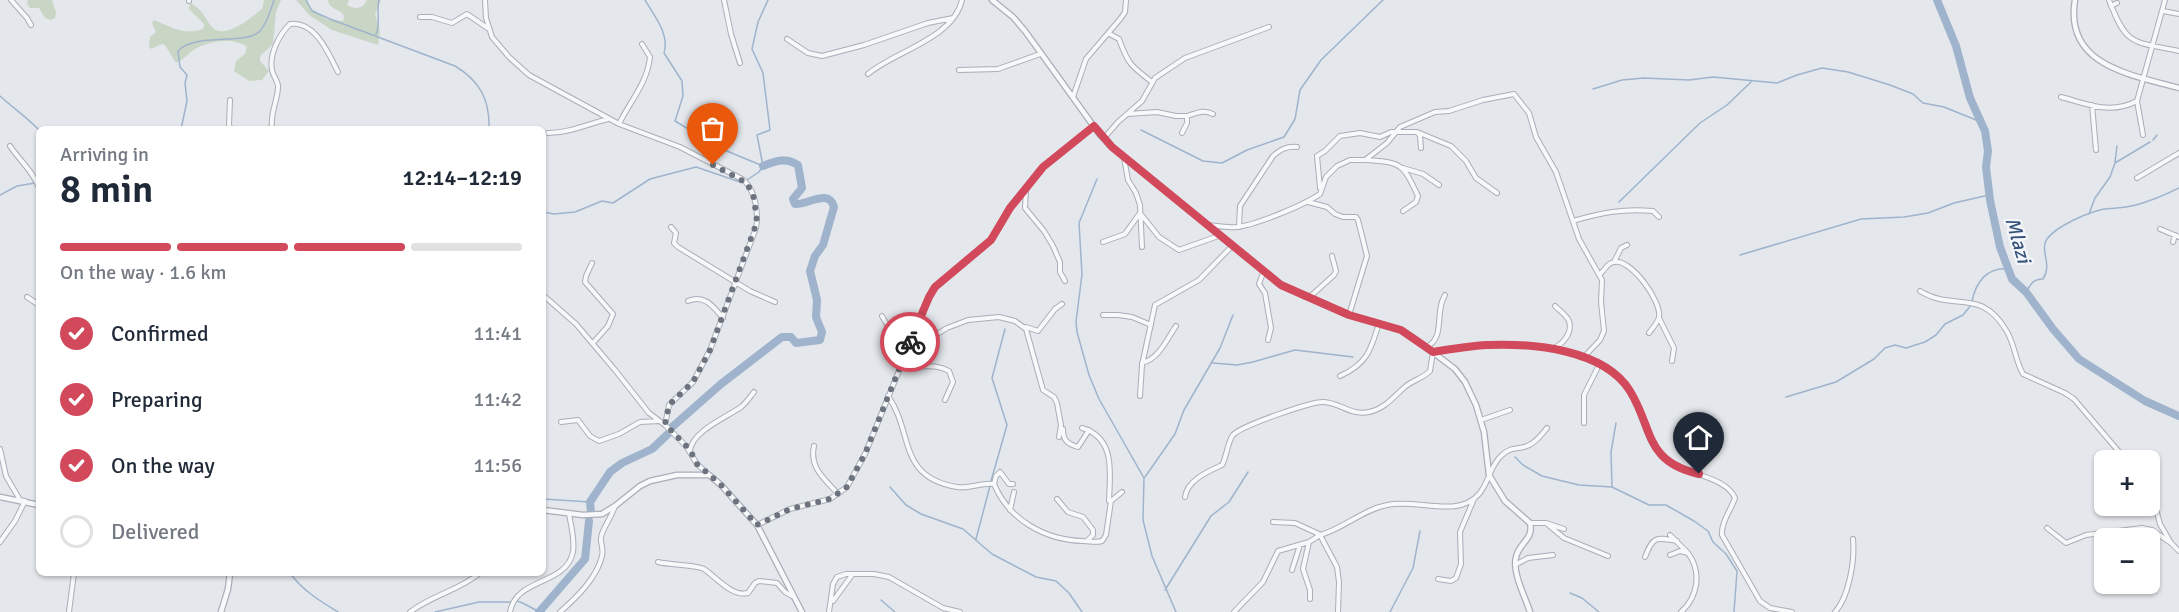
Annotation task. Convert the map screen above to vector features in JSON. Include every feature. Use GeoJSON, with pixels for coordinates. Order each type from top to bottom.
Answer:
{"type":"FeatureCollection","features":[{"type":"Feature","properties":{"kind":"street"},"geometry":{"type":"LineString","coordinates":[[10,0],[31,25]]}},
{"type":"Feature","properties":{"kind":"street"},"geometry":{"type":"LineString","coordinates":[[485,0],[489,30],[499,46],[529,75],[619,124],[680,147],[747,183],[754,198],[757,222],[723,318],[697,376],[668,409],[665,424]]}},
{"type":"Feature","properties":{"kind":"street"},"geometry":{"type":"LineString","coordinates":[[724,0],[740,63]]}},
{"type":"Feature","properties":{"kind":"street"},"geometry":{"type":"LineString","coordinates":[[868,74],[925,40],[953,18],[962,0]]}},
{"type":"Feature","properties":{"kind":"street"},"geometry":{"type":"LineString","coordinates":[[993,0],[1013,17],[1104,138],[1263,273],[1305,297],[1349,315],[1401,330],[1455,369],[1471,393],[1481,420],[1489,475],[1505,501],[1530,523],[1564,529]]}},
{"type":"Feature","properties":{"kind":"street"},"geometry":{"type":"LineString","coordinates":[[1073,97],[1086,59],[1125,12],[1126,0]]}},
{"type":"Feature","properties":{"kind":"street"},"geometry":{"type":"LineString","coordinates":[[2074,0],[2073,12],[2076,28],[2088,51],[2110,68],[2179,88]]}},
{"type":"Feature","properties":{"kind":"street"},"geometry":{"type":"LineString","coordinates":[[2109,0],[2127,36],[2137,41],[2179,51]]}},
{"type":"Feature","properties":{"kind":"street"},"geometry":{"type":"LineString","coordinates":[[2143,135],[2138,101],[2165,0]]}},
{"type":"Feature","properties":{"kind":"street"},"geometry":{"type":"LineString","coordinates":[[2111,6],[2117,3]]}},
{"type":"Feature","properties":{"kind":"street"},"geometry":{"type":"LineString","coordinates":[[2163,11],[2179,14]]}},
{"type":"Feature","properties":{"kind":"street"},"geometry":{"type":"LineString","coordinates":[[420,17],[432,17],[452,23],[467,14],[489,30]]}},
{"type":"Feature","properties":{"kind":"street"},"geometry":{"type":"LineString","coordinates":[[787,39],[808,52],[822,56],[864,45],[928,23],[953,18]]}},
{"type":"Feature","properties":{"kind":"street"},"geometry":{"type":"LineString","coordinates":[[272,126],[271,117],[278,84],[273,74],[272,60],[280,37],[290,24],[296,23],[306,28],[322,41],[338,72]]}},
{"type":"Feature","properties":{"kind":"street"},"geometry":{"type":"LineString","coordinates":[[1104,138],[1142,101],[1152,82],[1185,58],[1269,27]]}},
{"type":"Feature","properties":{"kind":"street"},"geometry":{"type":"LineString","coordinates":[[1108,33],[1119,39],[1131,67],[1152,82]]}},
{"type":"Feature","properties":{"kind":"street"},"geometry":{"type":"LineString","coordinates":[[619,124],[629,103],[639,93],[649,67],[650,57],[642,44]]}},
{"type":"Feature","properties":{"kind":"street"},"geometry":{"type":"LineString","coordinates":[[958,70],[999,69],[1040,54]]}},
{"type":"Feature","properties":{"kind":"street"},"geometry":{"type":"LineString","coordinates":[[1365,160],[1387,143],[1400,127],[1435,112],[1449,111],[1510,94],[1516,95],[1529,113],[1536,137],[1556,172],[1585,252],[1600,274],[1603,284],[1601,302],[1604,331],[1600,340],[1584,357]]}},
{"type":"Feature","properties":{"kind":"street"},"geometry":{"type":"LineString","coordinates":[[2061,96],[2113,109],[2138,101]]}},
{"type":"Feature","properties":{"kind":"street"},"geometry":{"type":"LineString","coordinates":[[230,100],[230,126]]}},
{"type":"Feature","properties":{"kind":"street"},"geometry":{"type":"LineString","coordinates":[[2092,105],[2096,150]]}},
{"type":"Feature","properties":{"kind":"street"},"geometry":{"type":"LineString","coordinates":[[1128,114],[1157,112],[1188,116],[1201,111],[1213,114]]}},
{"type":"Feature","properties":{"kind":"street"},"geometry":{"type":"LineString","coordinates":[[1182,133],[1188,123],[1188,116]]}},
{"type":"Feature","properties":{"kind":"street"},"geometry":{"type":"LineString","coordinates":[[548,133],[566,132],[609,118]]}},
{"type":"Feature","properties":{"kind":"street"},"geometry":{"type":"LineString","coordinates":[[757,525],[790,509],[821,502],[838,495],[847,487],[860,464],[935,287],[991,240],[1010,208],[1043,167],[1094,126]]}},
{"type":"Feature","properties":{"kind":"street"},"geometry":{"type":"LineString","coordinates":[[1321,192],[1316,158],[1337,138],[1360,133],[1380,137],[1394,132],[1417,132],[1451,146],[1466,161],[1476,178],[1497,194]]}},
{"type":"Feature","properties":{"kind":"street"},"geometry":{"type":"LineString","coordinates":[[1417,132],[1420,136],[1421,148]]}},
{"type":"Feature","properties":{"kind":"street"},"geometry":{"type":"LineString","coordinates":[[10,146],[32,172],[36,181]]}},
{"type":"Feature","properties":{"kind":"street"},"geometry":{"type":"LineString","coordinates":[[1239,227],[1240,206],[1273,156],[1289,146],[1297,147]]}},
{"type":"Feature","properties":{"kind":"street"},"geometry":{"type":"LineString","coordinates":[[2137,178],[2179,153]]}},
{"type":"Feature","properties":{"kind":"street"},"geometry":{"type":"LineString","coordinates":[[1124,157],[1127,176],[1139,199],[1142,247]]}},
{"type":"Feature","properties":{"kind":"street"},"geometry":{"type":"LineString","coordinates":[[1207,225],[1239,227],[1286,212],[1321,192],[1326,177],[1337,166],[1350,160],[1385,160],[1424,174],[1439,185]]}},
{"type":"Feature","properties":{"kind":"street"},"geometry":{"type":"LineString","coordinates":[[1402,167],[1418,196],[1416,202],[1403,211]]}},
{"type":"Feature","properties":{"kind":"street"},"geometry":{"type":"LineString","coordinates":[[1027,188],[1026,210],[1044,231],[1053,246],[1060,262],[1060,272],[1065,281]]}},
{"type":"Feature","properties":{"kind":"street"},"geometry":{"type":"LineString","coordinates":[[1307,201],[1327,207],[1343,217],[1356,217],[1358,220],[1367,256],[1349,315]]}},
{"type":"Feature","properties":{"kind":"street"},"geometry":{"type":"LineString","coordinates":[[1573,221],[1619,210],[1653,212],[1659,217]]}},
{"type":"Feature","properties":{"kind":"street"},"geometry":{"type":"LineString","coordinates":[[1140,213],[1159,237],[1179,250],[1221,235]]}},
{"type":"Feature","properties":{"kind":"street"},"geometry":{"type":"LineString","coordinates":[[1103,242],[1122,236],[1140,213]]}},
{"type":"Feature","properties":{"kind":"street"},"geometry":{"type":"LineString","coordinates":[[671,227],[676,233],[674,243],[676,245],[735,282],[775,302]]}},
{"type":"Feature","properties":{"kind":"street"},"geometry":{"type":"LineString","coordinates":[[2160,229],[2177,236],[2173,242]]}},
{"type":"Feature","properties":{"kind":"street"},"geometry":{"type":"LineString","coordinates":[[1614,262],[1621,248],[1627,245]]}},
{"type":"Feature","properties":{"kind":"street"},"geometry":{"type":"LineString","coordinates":[[1140,396],[1142,363],[1156,303],[1199,280],[1232,246]]}},
{"type":"Feature","properties":{"kind":"street"},"geometry":{"type":"LineString","coordinates":[[1305,297],[1312,295],[1334,275],[1336,271],[1332,256]]}},
{"type":"Feature","properties":{"kind":"street"},"geometry":{"type":"LineString","coordinates":[[1600,274],[1606,266],[1614,262],[1624,263],[1643,280],[1655,300],[1659,318],[1674,348],[1672,361]]}},
{"type":"Feature","properties":{"kind":"street"},"geometry":{"type":"LineString","coordinates":[[592,263],[585,282],[613,314],[608,326],[592,343]]}},
{"type":"Feature","properties":{"kind":"street"},"geometry":{"type":"LineString","coordinates":[[1263,273],[1259,284],[1264,293],[1271,328],[1268,340]]}},
{"type":"Feature","properties":{"kind":"street"},"geometry":{"type":"LineString","coordinates":[[1920,291],[1934,298],[1970,302],[1992,311],[2007,332],[2023,374],[2074,399],[2117,450]]}},
{"type":"Feature","properties":{"kind":"street"},"geometry":{"type":"LineString","coordinates":[[1427,347],[1434,343],[1437,337],[1441,302],[1445,295]]}},
{"type":"Feature","properties":{"kind":"street"},"geometry":{"type":"LineString","coordinates":[[27,297],[36,303]]}},
{"type":"Feature","properties":{"kind":"street"},"geometry":{"type":"LineString","coordinates":[[546,297],[562,310],[650,413],[665,424],[697,464],[721,485],[757,525],[802,612]]}},
{"type":"Feature","properties":{"kind":"street"},"geometry":{"type":"LineString","coordinates":[[688,301],[702,298],[723,318]]}},
{"type":"Feature","properties":{"kind":"street"},"geometry":{"type":"LineString","coordinates":[[908,348],[918,346],[956,324],[976,318],[1007,318],[1038,331],[1055,309],[1062,304]]}},
{"type":"Feature","properties":{"kind":"street"},"geometry":{"type":"LineString","coordinates":[[1550,349],[1561,344],[1570,326],[1568,318],[1555,306]]}},
{"type":"Feature","properties":{"kind":"street"},"geometry":{"type":"LineString","coordinates":[[1103,315],[1132,317],[1151,325]]}},
{"type":"Feature","properties":{"kind":"street"},"geometry":{"type":"LineString","coordinates":[[882,316],[889,328],[906,318],[919,321]]}},
{"type":"Feature","properties":{"kind":"street"},"geometry":{"type":"LineString","coordinates":[[1649,333],[1659,318]]}},
{"type":"Feature","properties":{"kind":"street"},"geometry":{"type":"LineString","coordinates":[[1340,376],[1363,362],[1379,323]]}},
{"type":"Feature","properties":{"kind":"street"},"geometry":{"type":"LineString","coordinates":[[1022,326],[1027,331],[1043,390],[1057,403],[1067,443],[1078,447],[1089,430]]}},
{"type":"Feature","properties":{"kind":"street"},"geometry":{"type":"LineString","coordinates":[[1142,363],[1151,359],[1162,348],[1176,326]]}},
{"type":"Feature","properties":{"kind":"street"},"geometry":{"type":"LineString","coordinates":[[1433,352],[1493,345],[1522,345],[1550,349],[1600,363],[1616,375],[1630,391],[1653,443],[1663,458],[1684,471],[1699,474],[1727,488],[1735,498],[1721,528],[1722,535],[1760,601],[1770,608],[1792,612]]}},
{"type":"Feature","properties":{"kind":"street"},"geometry":{"type":"LineString","coordinates":[[1185,497],[1189,486],[1209,471],[1222,465],[1231,439],[1241,429],[1321,402],[1332,403],[1360,413],[1373,411],[1390,402],[1406,386],[1430,371],[1433,352]]}},
{"type":"Feature","properties":{"kind":"street"},"geometry":{"type":"LineString","coordinates":[[1584,423],[1584,395],[1600,363]]}},
{"type":"Feature","properties":{"kind":"street"},"geometry":{"type":"LineString","coordinates":[[901,364],[913,367],[932,365],[950,371],[953,381],[945,400]]}},
{"type":"Feature","properties":{"kind":"street"},"geometry":{"type":"LineString","coordinates":[[690,453],[691,446],[698,437],[719,419],[740,407],[754,392]]}},
{"type":"Feature","properties":{"kind":"street"},"geometry":{"type":"LineString","coordinates":[[888,395],[901,422],[908,450],[919,468],[932,479],[947,485],[969,489],[989,483],[994,484]]}},
{"type":"Feature","properties":{"kind":"street"},"geometry":{"type":"LineString","coordinates":[[1481,420],[1510,410]]}},
{"type":"Feature","properties":{"kind":"street"},"geometry":{"type":"LineString","coordinates":[[561,422],[578,420],[590,436],[599,441],[619,434],[640,422],[660,420]]}},
{"type":"Feature","properties":{"kind":"street"},"geometry":{"type":"LineString","coordinates":[[1059,437],[1061,426]]}},
{"type":"Feature","properties":{"kind":"street"},"geometry":{"type":"LineString","coordinates":[[1013,484],[1009,484],[1000,472],[994,484],[1010,510],[1023,523],[1068,540],[1099,542],[1105,538],[1111,464],[1102,441],[1089,430],[1082,428]]}},
{"type":"Feature","properties":{"kind":"street"},"geometry":{"type":"LineString","coordinates":[[1234,612],[1263,582],[1278,551],[1309,542],[1359,515],[1385,505],[1410,502],[1456,507],[1474,499],[1482,491],[1502,455],[1512,448],[1527,447],[1532,444],[1547,428]]}},
{"type":"Feature","properties":{"kind":"street"},"geometry":{"type":"LineString","coordinates":[[814,446],[812,459],[815,468],[838,495]]}},
{"type":"Feature","properties":{"kind":"street"},"geometry":{"type":"LineString","coordinates":[[0,449],[10,484],[20,500],[36,505]]}},
{"type":"Feature","properties":{"kind":"street"},"geometry":{"type":"LineString","coordinates":[[546,510],[594,515],[608,511],[640,486],[662,477],[688,474],[709,475]]}},
{"type":"Feature","properties":{"kind":"street"},"geometry":{"type":"LineString","coordinates":[[1010,510],[1014,492]]}},
{"type":"Feature","properties":{"kind":"street"},"geometry":{"type":"LineString","coordinates":[[1109,505],[1112,498],[1122,492]]}},
{"type":"Feature","properties":{"kind":"street"},"geometry":{"type":"LineString","coordinates":[[0,496],[25,501]]}},
{"type":"Feature","properties":{"kind":"street"},"geometry":{"type":"LineString","coordinates":[[1057,499],[1062,508],[1073,515],[1083,517],[1091,526],[1093,535],[1087,541]]}},
{"type":"Feature","properties":{"kind":"street"},"geometry":{"type":"LineString","coordinates":[[1438,579],[1451,581],[1458,575],[1461,559],[1460,532],[1474,499]]}},
{"type":"Feature","properties":{"kind":"street"},"geometry":{"type":"LineString","coordinates":[[0,542],[15,521],[25,501]]}},
{"type":"Feature","properties":{"kind":"street"},"geometry":{"type":"LineString","coordinates":[[560,612],[584,588],[601,560],[602,536],[615,506]]}},
{"type":"Feature","properties":{"kind":"street"},"geometry":{"type":"LineString","coordinates":[[510,612],[513,600],[523,591],[560,572],[570,560],[573,545],[568,514]]}},
{"type":"Feature","properties":{"kind":"street"},"geometry":{"type":"LineString","coordinates":[[2158,516],[2171,543]]}},
{"type":"Feature","properties":{"kind":"street"},"geometry":{"type":"LineString","coordinates":[[1273,522],[1295,523],[1320,535],[1337,567],[1338,612]]}},
{"type":"Feature","properties":{"kind":"street"},"geometry":{"type":"LineString","coordinates":[[1530,523],[1531,534],[1518,552],[1515,565],[1530,612]]}},
{"type":"Feature","properties":{"kind":"street"},"geometry":{"type":"LineString","coordinates":[[1546,524],[1564,538],[1608,556]]}},
{"type":"Feature","properties":{"kind":"street"},"geometry":{"type":"LineString","coordinates":[[2047,528],[2066,543],[2086,535],[2142,528],[2152,530],[2179,551]]}},
{"type":"Feature","properties":{"kind":"street"},"geometry":{"type":"LineString","coordinates":[[1670,535],[1692,559],[1697,584],[1689,603],[1681,612]]}},
{"type":"Feature","properties":{"kind":"street"},"geometry":{"type":"LineString","coordinates":[[1645,556],[1650,543],[1655,540],[1663,538],[1677,541]]}},
{"type":"Feature","properties":{"kind":"street"},"geometry":{"type":"LineString","coordinates":[[1835,612],[1848,587],[1854,549],[1853,539]]}},
{"type":"Feature","properties":{"kind":"street"},"geometry":{"type":"LineString","coordinates":[[1309,542],[1303,569],[1311,593],[1310,599]]}},
{"type":"Feature","properties":{"kind":"street"},"geometry":{"type":"LineString","coordinates":[[1292,570],[1301,544]]}},
{"type":"Feature","properties":{"kind":"street"},"geometry":{"type":"LineString","coordinates":[[1670,555],[1680,551],[1688,553]]}},
{"type":"Feature","properties":{"kind":"street"},"geometry":{"type":"LineString","coordinates":[[1515,565],[1528,558],[1553,555]]}},
{"type":"Feature","properties":{"kind":"street"},"geometry":{"type":"LineString","coordinates":[[658,562],[702,568],[713,578],[740,593],[748,593],[755,583],[762,581],[776,582],[784,592],[792,596]]}},
{"type":"Feature","properties":{"kind":"street"},"geometry":{"type":"LineString","coordinates":[[829,612],[835,580],[840,575],[874,574],[889,578],[943,608],[960,612]]}},
{"type":"Feature","properties":{"kind":"street"},"geometry":{"type":"LineString","coordinates":[[834,612],[832,603],[852,575]]}},
{"type":"Feature","properties":{"kind":"street"},"geometry":{"type":"LineString","coordinates":[[69,612],[74,576]]}},
{"type":"Feature","properties":{"kind":"street"},"geometry":{"type":"LineString","coordinates":[[221,612],[230,576]]}},
{"type":"Feature","properties":{"kind":"street"},"geometry":{"type":"LineString","coordinates":[[411,612],[426,600],[463,586],[476,576]]}},
{"type":"Feature","properties":{"kind":"green space"},"geometry":{"type":"Polygon","coordinates":[[[28,0],[52,0],[56,12],[55,18],[51,20],[45,18],[39,8],[30,8],[27,4],[28,0]]]}},
{"type":"Feature","properties":{"kind":"green space"},"geometry":{"type":"Polygon","coordinates":[[[264,0],[281,0],[276,12],[273,44],[260,56],[260,61],[269,71],[262,80],[249,81],[234,71],[236,61],[245,54],[247,47],[242,44],[221,41],[207,44],[195,49],[176,63],[165,45],[151,49],[149,46],[150,37],[156,32],[152,23],[154,20],[191,32],[204,28],[204,24],[189,9],[190,3],[201,11],[212,27],[217,31],[224,31],[231,30],[252,17],[262,9],[264,0]]]}},
{"type":"Feature","properties":{"kind":"green space"},"geometry":{"type":"Polygon","coordinates":[[[296,0],[307,0],[308,6],[326,19],[343,21],[342,13],[330,6],[328,0],[349,0],[347,5],[356,8],[361,7],[367,0],[381,0],[375,14],[380,31],[378,45],[332,30],[309,15],[296,0]]]}},
{"type":"Feature","properties":{"kind":"waterway"},"geometry":{"type":"LineString","coordinates":[[182,126],[187,101],[185,83],[187,75],[180,67],[178,51],[196,42],[244,38],[253,35],[265,24],[274,0]]}},
{"type":"Feature","properties":{"kind":"waterway"},"geometry":{"type":"LineString","coordinates":[[306,0],[312,11],[455,66],[464,72],[482,92],[488,109],[489,126]]}},
{"type":"Feature","properties":{"kind":"waterway"},"geometry":{"type":"LineString","coordinates":[[376,34],[379,0]]}},
{"type":"Feature","properties":{"kind":"waterway"},"geometry":{"type":"LineString","coordinates":[[645,0],[663,32],[664,53],[682,81],[683,96],[675,121],[722,149],[763,166]]}},
{"type":"Feature","properties":{"kind":"waterway"},"geometry":{"type":"LineString","coordinates":[[747,180],[759,172],[763,166],[757,135],[770,130],[763,73],[752,49],[758,22],[768,0]]}},
{"type":"Feature","properties":{"kind":"waterway"},"geometry":{"type":"LineString","coordinates":[[1141,130],[1203,161],[1222,163],[1247,150],[1284,137],[1295,119],[1300,90],[1321,60],[1383,0]]}},
{"type":"Feature","properties":{"kind":"waterway","name":"Mlazi"},"geometry":{"type":"LineString","coordinates":[[1937,0],[1956,46],[1970,98],[1985,131],[1990,200],[2000,247],[2012,279],[2026,292],[2079,359],[2145,401],[2179,416]]}},
{"type":"Feature","properties":{"kind":"waterway"},"geometry":{"type":"LineString","coordinates":[[1593,89],[1622,80],[1644,78],[1689,80],[1713,77],[1777,83],[1822,68],[1848,72],[1890,85],[1913,94],[1923,103],[1944,107],[1981,122]]}},
{"type":"Feature","properties":{"kind":"waterway"},"geometry":{"type":"LineString","coordinates":[[1619,202],[1700,123],[1727,105],[1751,82]]}},
{"type":"Feature","properties":{"kind":"waterway"},"geometry":{"type":"LineString","coordinates":[[0,96],[36,127]]}},
{"type":"Feature","properties":{"kind":"waterway"},"geometry":{"type":"LineString","coordinates":[[2153,140],[2157,135]]}},
{"type":"Feature","properties":{"kind":"waterway"},"geometry":{"type":"LineString","coordinates":[[2089,214],[2095,198],[2110,177],[2115,163],[2150,142]]}},
{"type":"Feature","properties":{"kind":"waterway"},"geometry":{"type":"LineString","coordinates":[[2115,162],[2117,146]]}},
{"type":"Feature","properties":{"kind":"waterway"},"geometry":{"type":"LineString","coordinates":[[671,428],[721,384],[782,337],[791,337],[796,343],[820,340],[822,332],[816,317],[817,300],[810,271],[815,256],[823,245],[834,207],[831,201],[823,198],[795,204],[793,199],[802,188],[798,165],[785,160],[763,166]]}},
{"type":"Feature","properties":{"kind":"waterway"},"geometry":{"type":"LineString","coordinates":[[546,213],[575,212],[602,201],[613,203],[650,179],[696,167],[740,182]]}},
{"type":"Feature","properties":{"kind":"waterway"},"geometry":{"type":"LineString","coordinates":[[1097,179],[1079,223],[1082,274],[1076,322],[1077,332],[1089,375],[1099,399],[1144,478],[1143,520],[1152,556],[1176,612]]}},
{"type":"Feature","properties":{"kind":"waterway"},"geometry":{"type":"LineString","coordinates":[[0,195],[17,186],[35,183]]}},
{"type":"Feature","properties":{"kind":"waterway"},"geometry":{"type":"LineString","coordinates":[[2026,292],[2031,284],[2043,279],[2047,268],[2045,243],[2058,229],[2090,213],[2136,205],[2179,188]]}},
{"type":"Feature","properties":{"kind":"waterway"},"geometry":{"type":"LineString","coordinates":[[1740,255],[1861,219],[1904,217],[1928,213],[1954,203],[1989,195]]}},
{"type":"Feature","properties":{"kind":"waterway"},"geometry":{"type":"LineString","coordinates":[[1972,301],[1976,288],[1988,273],[2008,269]]}},
{"type":"Feature","properties":{"kind":"waterway"},"geometry":{"type":"LineString","coordinates":[[1786,397],[1836,382],[1874,359],[1885,348],[1895,345],[1906,348],[1925,342],[1936,335],[1945,324],[1963,315],[1972,304]]}},
{"type":"Feature","properties":{"kind":"waterway"},"geometry":{"type":"LineString","coordinates":[[1145,477],[1175,434],[1184,410],[1220,348],[1233,315]]}},
{"type":"Feature","properties":{"kind":"waterway"},"geometry":{"type":"LineString","coordinates":[[991,481],[1007,425],[992,378],[1005,329]]}},
{"type":"Feature","properties":{"kind":"waterway"},"geometry":{"type":"LineString","coordinates":[[1213,363],[1237,365],[1295,350],[1353,357]]}},
{"type":"Feature","properties":{"kind":"waterway"},"geometry":{"type":"LineString","coordinates":[[1612,487],[1611,452],[1616,423]]}},
{"type":"Feature","properties":{"kind":"waterway"},"geometry":{"type":"LineString","coordinates":[[591,512],[590,502],[610,472],[622,463],[652,449],[669,433]]}},
{"type":"Feature","properties":{"kind":"waterway"},"geometry":{"type":"LineString","coordinates":[[1515,457],[1523,465],[1542,476],[1579,485],[1612,487],[1649,505],[1666,505],[1694,521],[1708,531],[1713,542],[1726,554],[1737,571],[1734,612]]}},
{"type":"Feature","properties":{"kind":"waterway"},"geometry":{"type":"LineString","coordinates":[[1165,590],[1211,516],[1229,502],[1248,472]]}},
{"type":"Feature","properties":{"kind":"waterway"},"geometry":{"type":"LineString","coordinates":[[976,539],[990,486]]}},
{"type":"Feature","properties":{"kind":"waterway"},"geometry":{"type":"LineString","coordinates":[[890,487],[906,505],[921,514],[963,529],[992,554],[1036,577],[1056,581],[1069,593],[1082,612]]}},
{"type":"Feature","properties":{"kind":"waterway"},"geometry":{"type":"LineString","coordinates":[[546,499],[590,502]]}},
{"type":"Feature","properties":{"kind":"waterway"},"geometry":{"type":"LineString","coordinates":[[539,612],[585,559],[589,521]]}},
{"type":"Feature","properties":{"kind":"waterway"},"geometry":{"type":"LineString","coordinates":[[1390,612],[1413,568],[1420,531]]}},
{"type":"Feature","properties":{"kind":"waterway"},"geometry":{"type":"LineString","coordinates":[[292,576],[306,590],[338,612]]}},
{"type":"Feature","properties":{"kind":"waterway"},"geometry":{"type":"LineString","coordinates":[[1570,593],[1582,598],[1599,612]]}},
{"type":"Feature","properties":{"kind":"waterway"},"geometry":{"type":"LineString","coordinates":[[881,600],[895,612]]}},
{"type":"Feature","properties":{"kind":"waterway"},"geometry":{"type":"LineString","coordinates":[[515,601],[539,611]]}},
{"type":"Feature","properties":{"kind":"waterway"},"geometry":{"type":"LineString","coordinates":[[435,612],[479,602],[510,602]]}},
{"type":"Feature","properties":{"kind":"way so far"},"geometry":{"type":"LineString","coordinates":[[713,165],[747,183],[757,212],[756,228],[710,350],[693,382],[669,405],[664,421],[690,450],[697,464],[721,485],[757,525],[790,509],[830,499],[847,487],[865,454],[910,342]]}},
{"type":"Feature","properties":{"kind":"route"},"geometry":{"type":"LineString","coordinates":[[910,342],[935,287],[991,240],[1010,208],[1043,167],[1094,126],[1112,147],[1219,233],[1263,273],[1301,295],[1349,315],[1401,330],[1433,352],[1484,345],[1515,344],[1584,357],[1606,367],[1630,391],[1653,443],[1663,458],[1684,471],[1699,474]]}}]}
